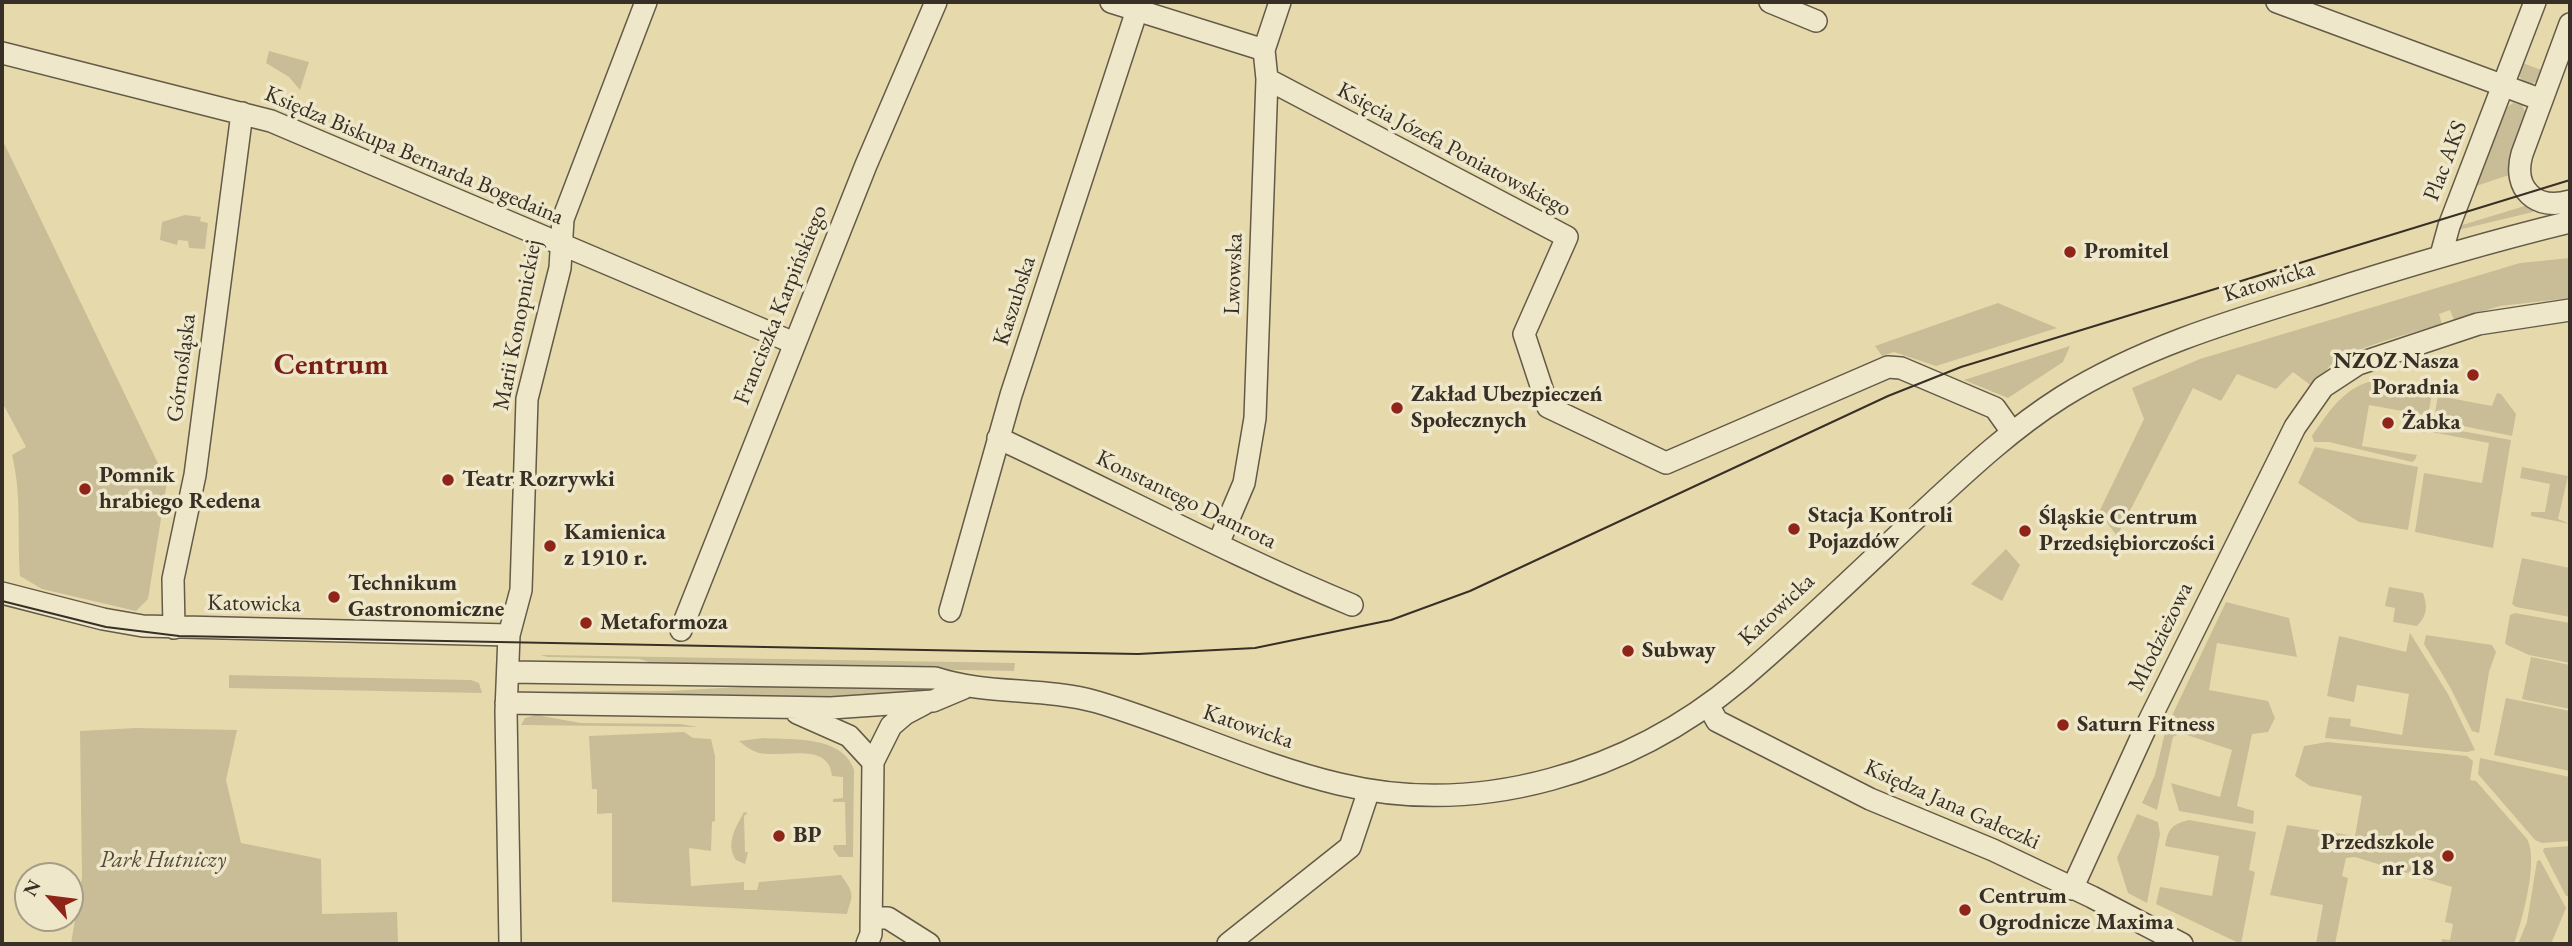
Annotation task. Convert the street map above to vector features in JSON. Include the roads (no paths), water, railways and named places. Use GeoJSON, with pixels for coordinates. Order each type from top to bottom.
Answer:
{"type":"FeatureCollection","features":[{"type":"Feature","properties":{"kind":"street","name":"Marii Konopnickiej"},"geometry":{"type":"LineString","coordinates":[[510,944],[506,703],[509,635],[521,590],[527,398],[563,247],[563,219],[646,2]]}},
{"type":"Feature","properties":{"kind":"street","name":"Franciszka Karpińskiego"},"geometry":{"type":"LineString","coordinates":[[681,630],[794,343],[936,2]]}},
{"type":"Feature","properties":{"kind":"street"},"geometry":{"type":"LineString","coordinates":[[1111,2],[1265,50]]}},
{"type":"Feature","properties":{"kind":"street","name":"Lwowska"},"geometry":{"type":"LineString","coordinates":[[1218,544],[1244,483],[1255,418],[1267,79],[1265,50],[1280,2]]}},
{"type":"Feature","properties":{"kind":"street"},"geometry":{"type":"LineString","coordinates":[[1770,2],[1816,22]]}},
{"type":"Feature","properties":{"kind":"street"},"geometry":{"type":"LineString","coordinates":[[2277,2],[2542,100]]}},
{"type":"Feature","properties":{"kind":"street","name":"Plac AKS"},"geometry":{"type":"LineString","coordinates":[[2441,256],[2449,226],[2535,2]]}},
{"type":"Feature","properties":{"kind":"street","name":"Kaszubska"},"geometry":{"type":"LineString","coordinates":[[950,611],[998,438],[1138,10]]}},
{"type":"Feature","properties":{"kind":"street"},"geometry":{"type":"LineString","coordinates":[[2570,24],[2522,154],[2519,172],[2526,190],[2543,204],[2554,206],[2570,201]]}},
{"type":"Feature","properties":{"kind":"street","name":"Księdza Biskupa Bernarda Bogedaina"},"geometry":{"type":"LineString","coordinates":[[2,53],[271,121],[794,343]]}},
{"type":"Feature","properties":{"kind":"street","name":"Księcia Józefa Poniatowskiego"},"geometry":{"type":"LineString","coordinates":[[1267,79],[1567,237],[1524,334],[1548,407],[1666,463],[1888,367],[1901,368],[1995,408],[2012,432]]}},
{"type":"Feature","properties":{"kind":"street","name":"Górnośląska"},"geometry":{"type":"LineString","coordinates":[[174,628],[173,579],[195,475],[242,113]]}},
{"type":"Feature","properties":{"kind":"street","name":"Katowicka"},"geometry":{"type":"LineString","coordinates":[[508,672],[935,678],[964,688],[1047,691],[1081,698],[1297,772],[1369,790],[1398,794],[1466,793],[1554,779],[1580,772],[1640,746],[1708,705],[1760,663],[2012,432],[2086,383],[2164,345],[2441,256],[2570,222]]}},
{"type":"Feature","properties":{"kind":"street","name":"Młodzieżowa"},"geometry":{"type":"LineString","coordinates":[[2072,888],[2146,727],[2295,427],[2323,387],[2358,364],[2466,328],[2498,320],[2570,310]]}},
{"type":"Feature","properties":{"kind":"street","name":"Konstantego Damrota"},"geometry":{"type":"LineString","coordinates":[[998,438],[1218,544],[1247,561],[1352,605]]}},
{"type":"Feature","properties":{"kind":"street","name":"Katowicka"},"geometry":{"type":"LineString","coordinates":[[2,593],[103,619],[174,628],[509,635]]}},
{"type":"Feature","properties":{"kind":"street","name":"Katowicka"},"geometry":{"type":"LineString","coordinates":[[506,703],[862,707],[933,701],[964,688]]}},
{"type":"Feature","properties":{"kind":"street"},"geometry":{"type":"LineString","coordinates":[[867,944],[872,933],[873,762],[891,726],[914,708],[933,701]]}},
{"type":"Feature","properties":{"kind":"street","name":"Księdza Jana Gałeczki"},"geometry":{"type":"LineString","coordinates":[[1708,705],[1717,721],[1870,799],[1993,850],[2182,944]]}},
{"type":"Feature","properties":{"kind":"street"},"geometry":{"type":"LineString","coordinates":[[785,708],[849,736],[873,762]]}},
{"type":"Feature","properties":{"kind":"street"},"geometry":{"type":"LineString","coordinates":[[1228,944],[1350,847],[1369,790]]}},
{"type":"Feature","properties":{"kind":"street"},"geometry":{"type":"LineString","coordinates":[[872,918],[888,918],[929,944]]}},
{"type":"Feature","properties":{"kind":"tram line"},"geometry":{"type":"LineString","coordinates":[[2,601],[106,627],[179,636],[1138,654],[1255,648],[1391,620],[1470,591],[1888,396],[1961,367],[2570,180]]}},
{"type":"Feature","properties":{"kind":"place","name":"Promitel"},"geometry":{"type":"Point","coordinates":[2070,252]}},
{"type":"Feature","properties":{"kind":"place","name":"NZOZ Nasza Poradnia"},"geometry":{"type":"Point","coordinates":[2473,375]}},
{"type":"Feature","properties":{"kind":"place","name":"Zakład Ubezpieczeń Społecznych"},"geometry":{"type":"Point","coordinates":[1397,408]}},
{"type":"Feature","properties":{"kind":"place","name":"Żabka"},"geometry":{"type":"Point","coordinates":[2388,423]}},
{"type":"Feature","properties":{"kind":"place","name":"Teatr Rozrywki"},"geometry":{"type":"Point","coordinates":[448,480]}},
{"type":"Feature","properties":{"kind":"place","name":"Pomnik hrabiego Redena"},"geometry":{"type":"Point","coordinates":[85,489]}},
{"type":"Feature","properties":{"kind":"place","name":"Stacja Kontroli Pojazdów"},"geometry":{"type":"Point","coordinates":[1794,529]}},
{"type":"Feature","properties":{"kind":"place","name":"Śląskie Centrum Przedsiębiorczości"},"geometry":{"type":"Point","coordinates":[2025,531]}},
{"type":"Feature","properties":{"kind":"place","name":"Kamienica z 1910 r."},"geometry":{"type":"Point","coordinates":[550,546]}},
{"type":"Feature","properties":{"kind":"place","name":"Technikum Gastronomiczne"},"geometry":{"type":"Point","coordinates":[334,597]}},
{"type":"Feature","properties":{"kind":"place","name":"Metaformoza"},"geometry":{"type":"Point","coordinates":[586,623]}},
{"type":"Feature","properties":{"kind":"place","name":"Subway"},"geometry":{"type":"Point","coordinates":[1628,651]}},
{"type":"Feature","properties":{"kind":"place","name":"Saturn Fitness"},"geometry":{"type":"Point","coordinates":[2063,725]}},
{"type":"Feature","properties":{"kind":"place","name":"BP"},"geometry":{"type":"Point","coordinates":[779,836]}},
{"type":"Feature","properties":{"kind":"place","name":"Przedszkole nr 18"},"geometry":{"type":"Point","coordinates":[2448,856]}},
{"type":"Feature","properties":{"kind":"place","name":"Centrum Ogrodnicze Maxima"},"geometry":{"type":"Point","coordinates":[1965,910]}},
{"type":"Feature","properties":{"kind":"district","name":"Centrum"},"geometry":{"type":"Point","coordinates":[331,366]}},
{"type":"Feature","properties":{"kind":"park label","name":"Park Hutniczy"},"geometry":{"type":"Point","coordinates":[163,861]}}]}
